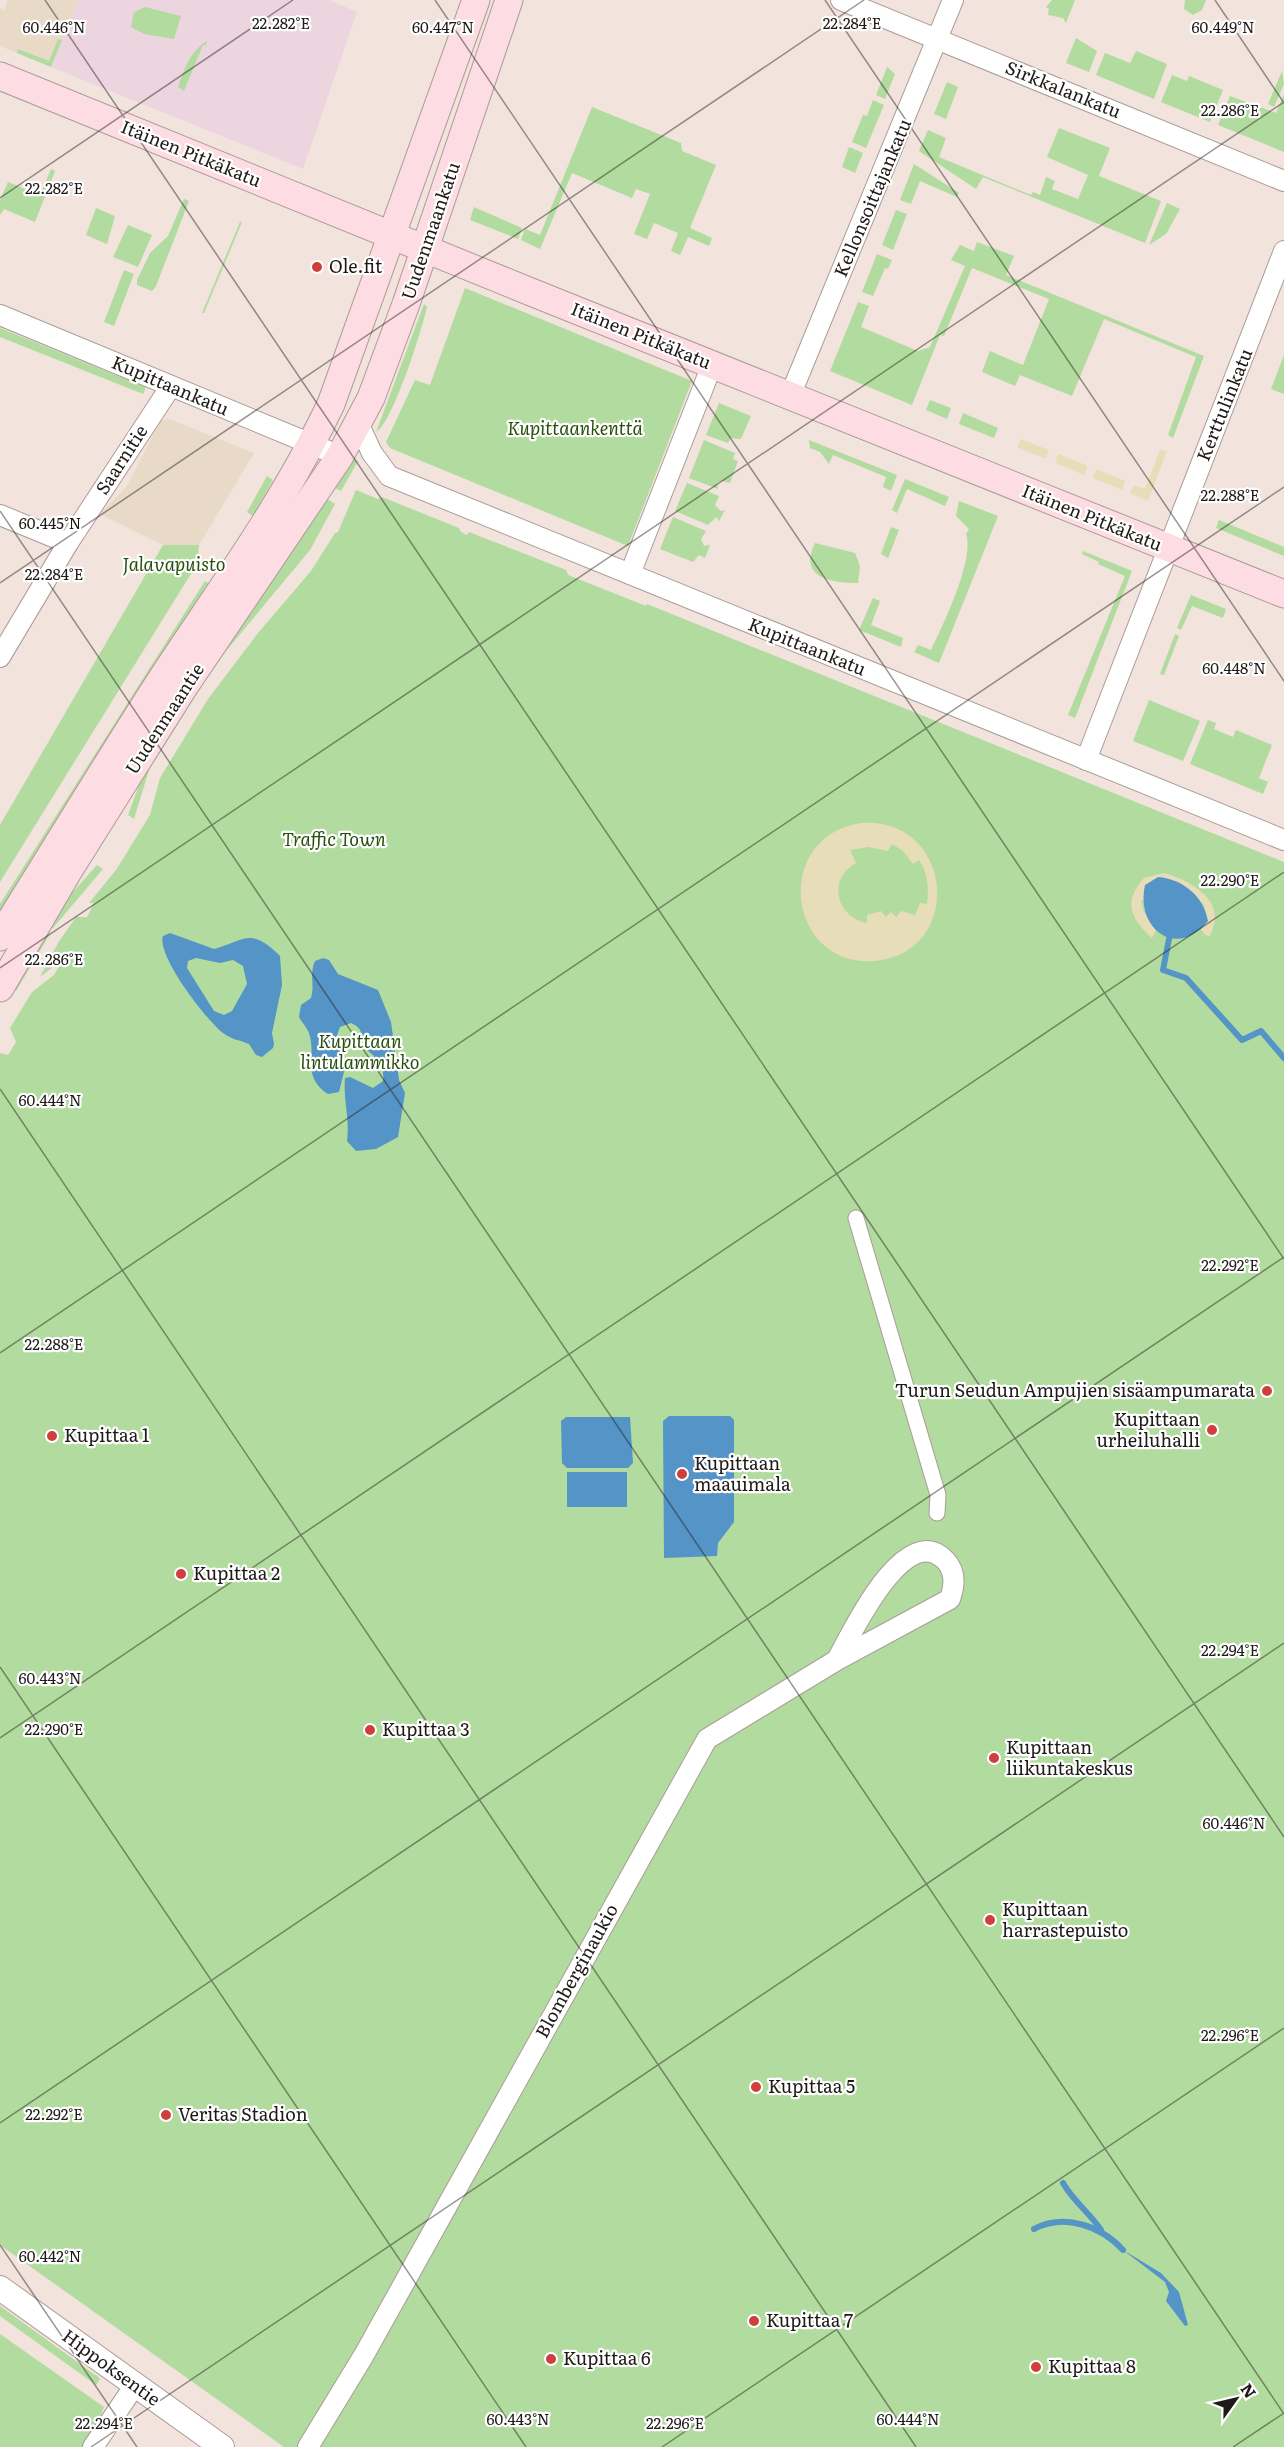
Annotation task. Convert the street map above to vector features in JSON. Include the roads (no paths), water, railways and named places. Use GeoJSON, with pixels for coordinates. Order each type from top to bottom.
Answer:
{"type":"FeatureCollection","features":[{"type":"Feature","properties":{"kind":"main road","name":"Uudenmaankatu"},"geometry":{"type":"LineString","coordinates":[[312,445],[331,404],[476,0]]}},
{"type":"Feature","properties":{"kind":"main road","name":"Uudenmaankatu"},"geometry":{"type":"LineString","coordinates":[[340,456],[371,398],[425,249],[509,0]]}},
{"type":"Feature","properties":{"kind":"main road","name":"Itäinen Pitkäkatu"},"geometry":{"type":"LineString","coordinates":[[0,76],[1284,594]]}},
{"type":"Feature","properties":{"kind":"main road","name":"Uudenmaantie"},"geometry":{"type":"LineString","coordinates":[[0,937],[164,676],[273,513],[312,445]]}},
{"type":"Feature","properties":{"kind":"main road","name":"Uudenmaantie"},"geometry":{"type":"LineString","coordinates":[[0,988],[69,870],[182,690],[340,456]]}},
{"type":"Feature","properties":{"kind":"street","name":"Sirkkalankatu"},"geometry":{"type":"LineString","coordinates":[[841,0],[1284,181]]}},
{"type":"Feature","properties":{"kind":"street","name":"Kellonsoittajankatu"},"geometry":{"type":"LineString","coordinates":[[790,396],[953,0]]}},
{"type":"Feature","properties":{"kind":"street","name":"Kerttulinkatu"},"geometry":{"type":"LineString","coordinates":[[1086,760],[1284,251]]}},
{"type":"Feature","properties":{"kind":"street","name":"Kupittaankatu"},"geometry":{"type":"LineString","coordinates":[[0,315],[340,456]]}},
{"type":"Feature","properties":{"kind":"street"},"geometry":{"type":"LineString","coordinates":[[630,574],[712,365]]}},
{"type":"Feature","properties":{"kind":"street","name":"Saarnitie"},"geometry":{"type":"LineString","coordinates":[[0,657],[68,543],[171,386]]}},
{"type":"Feature","properties":{"kind":"street","name":"Kupittaankatu"},"geometry":{"type":"LineString","coordinates":[[358,423],[372,453],[388,476],[1284,840]]}},
{"type":"Feature","properties":{"kind":"street"},"geometry":{"type":"LineString","coordinates":[[0,515],[68,543]]}},
{"type":"Feature","properties":{"kind":"street"},"geometry":{"type":"LineString","coordinates":[[856,1218],[938,1495],[937,1513]]}},
{"type":"Feature","properties":{"kind":"street","name":"Blomberginaukio"},"geometry":{"type":"LineString","coordinates":[[308,2447],[364,2355],[707,1739],[837,1660],[950,1599],[955,1583],[947,1562],[936,1552],[924,1551],[913,1555],[884,1580],[859,1617],[837,1660]]}},
{"type":"Feature","properties":{"kind":"street","name":"Hippoksentie"},"geometry":{"type":"LineString","coordinates":[[0,2288],[222,2447]]}},
{"type":"Feature","properties":{"kind":"street"},"geometry":{"type":"LineString","coordinates":[[93,2447],[135,2385]]}},
{"type":"Feature","properties":{"kind":"water"},"geometry":{"type":"Polygon","coordinates":[[[1158,877],[1183,885],[1202,904],[1208,921],[1196,932],[1184,938],[1172,938],[1161,934],[1152,926],[1146,915],[1145,885],[1158,877]]]}},
{"type":"Feature","properties":{"kind":"water"},"geometry":{"type":"Polygon","coordinates":[[[170,933],[214,949],[247,938],[254,938],[280,956],[282,985],[272,1033],[273,1048],[262,1057],[256,1055],[249,1044],[230,1037],[216,1026],[195,1002],[175,972],[163,945],[163,936],[170,933]],[[196,958],[188,961],[187,968],[214,1011],[224,1015],[232,1011],[247,984],[243,966],[233,960],[220,963],[196,958]]]}},
{"type":"Feature","properties":{"kind":"water"},"geometry":{"type":"Polygon","coordinates":[[[323,958],[329,960],[338,974],[378,990],[391,1022],[399,1080],[405,1093],[398,1137],[376,1149],[356,1151],[347,1141],[345,1078],[350,1077],[373,1088],[383,1081],[377,1059],[366,1049],[362,1034],[355,1025],[351,1023],[340,1027],[335,1041],[346,1064],[339,1092],[328,1094],[320,1087],[312,1073],[309,1033],[299,1017],[301,1005],[311,998],[312,970],[315,961],[323,958]]]}},
{"type":"Feature","properties":{"kind":"water"},"geometry":{"type":"Polygon","coordinates":[[[669,1416],[730,1416],[734,1420],[734,1522],[718,1543],[717,1556],[664,1558],[663,1421],[669,1416]]]}},
{"type":"Feature","properties":{"kind":"water"},"geometry":{"type":"Polygon","coordinates":[[[566,1417],[630,1417],[633,1463],[628,1468],[567,1468],[562,1463],[561,1421],[566,1417]]]}},
{"type":"Feature","properties":{"kind":"water"},"geometry":{"type":"Polygon","coordinates":[[[567,1472],[627,1472],[627,1507],[567,1507],[567,1472]]]}},
{"type":"Feature","properties":{"kind":"water"},"geometry":{"type":"Polygon","coordinates":[[[1123,2250],[1161,2273],[1179,2292],[1188,2325],[1185,2326],[1166,2301],[1169,2292],[1165,2282],[1123,2250]]]}},
{"type":"Feature","properties":{"kind":"waterway"},"geometry":{"type":"LineString","coordinates":[[1169,939],[1163,970],[1186,978],[1242,1040],[1261,1031],[1284,1058]]}},
{"type":"Feature","properties":{"kind":"waterway"},"geometry":{"type":"LineString","coordinates":[[1063,2183],[1101,2230]]}},
{"type":"Feature","properties":{"kind":"waterway"},"geometry":{"type":"LineString","coordinates":[[1034,2229],[1058,2222],[1082,2224],[1104,2234],[1123,2250]]}},
{"type":"Feature","properties":{"kind":"place","name":"Ole.fit"},"geometry":{"type":"Point","coordinates":[317,267]}},
{"type":"Feature","properties":{"kind":"place","name":"Turun Seudun Ampujien sisäampumarata"},"geometry":{"type":"Point","coordinates":[1267,1391]}},
{"type":"Feature","properties":{"kind":"place","name":"Kupittaan urheiluhalli"},"geometry":{"type":"Point","coordinates":[1212,1430]}},
{"type":"Feature","properties":{"kind":"place","name":"Kupittaa 1"},"geometry":{"type":"Point","coordinates":[52,1436]}},
{"type":"Feature","properties":{"kind":"place","name":"Kupittaan maauimala"},"geometry":{"type":"Point","coordinates":[682,1474]}},
{"type":"Feature","properties":{"kind":"place","name":"Kupittaa 2"},"geometry":{"type":"Point","coordinates":[181,1574]}},
{"type":"Feature","properties":{"kind":"place","name":"Kupittaa 3"},"geometry":{"type":"Point","coordinates":[370,1730]}},
{"type":"Feature","properties":{"kind":"place","name":"Kupittaan liikuntakeskus"},"geometry":{"type":"Point","coordinates":[994,1758]}},
{"type":"Feature","properties":{"kind":"place","name":"Kupittaan harrastepuisto"},"geometry":{"type":"Point","coordinates":[990,1920]}},
{"type":"Feature","properties":{"kind":"place","name":"Kupittaa 5"},"geometry":{"type":"Point","coordinates":[756,2087]}},
{"type":"Feature","properties":{"kind":"place","name":"Veritas Stadion"},"geometry":{"type":"Point","coordinates":[166,2115]}},
{"type":"Feature","properties":{"kind":"place","name":"Kupittaa 7"},"geometry":{"type":"Point","coordinates":[754,2321]}},
{"type":"Feature","properties":{"kind":"place","name":"Kupittaa 6"},"geometry":{"type":"Point","coordinates":[551,2359]}},
{"type":"Feature","properties":{"kind":"place","name":"Kupittaa 8"},"geometry":{"type":"Point","coordinates":[1036,2367]}},
{"type":"Feature","properties":{"kind":"park label","name":"Kupittaankenttä"},"geometry":{"type":"Point","coordinates":[575,429]}},
{"type":"Feature","properties":{"kind":"park label","name":"Jalavapuisto"},"geometry":{"type":"Point","coordinates":[174,565]}},
{"type":"Feature","properties":{"kind":"park label","name":"Traffic Town"},"geometry":{"type":"Point","coordinates":[334,840]}},
{"type":"Feature","properties":{"kind":"park label","name":"Kupittaan lintulammikko"},"geometry":{"type":"Point","coordinates":[360,1052]}}]}
